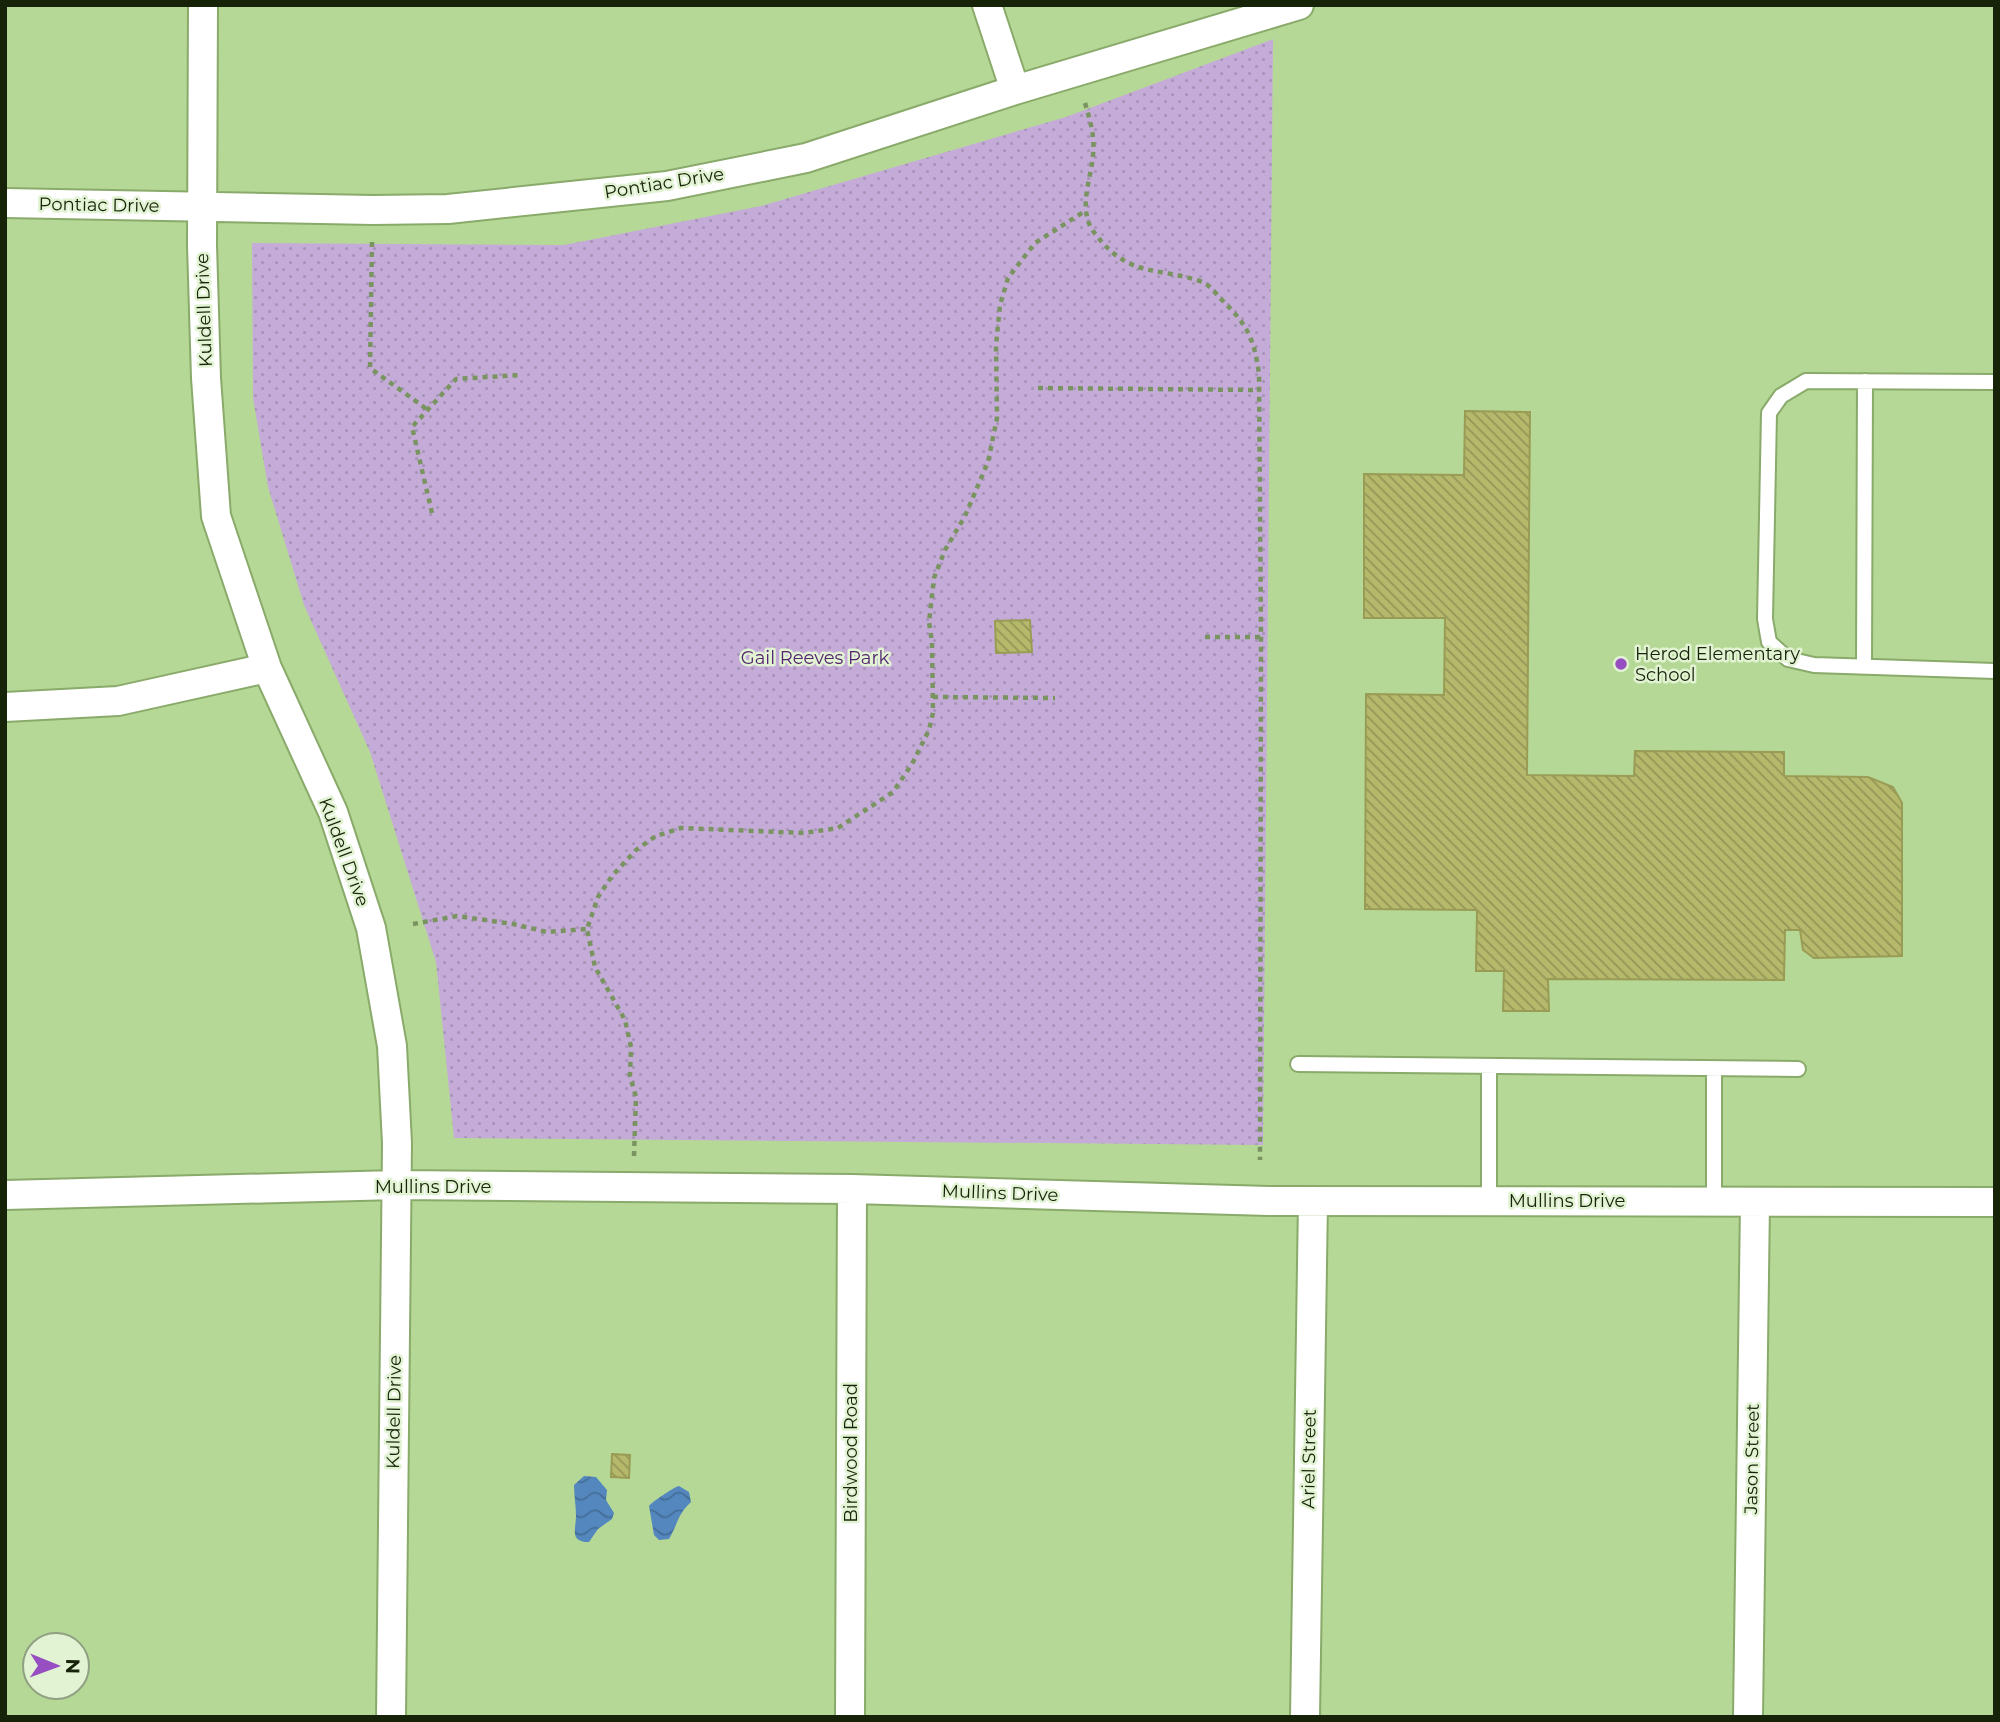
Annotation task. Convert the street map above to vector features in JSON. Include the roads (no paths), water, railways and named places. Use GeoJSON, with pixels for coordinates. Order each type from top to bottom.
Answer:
{"type":"FeatureCollection","features":[{"type":"Feature","properties":{"kind":"street","name":"Kuldell Drive"},"geometry":{"type":"LineString","coordinates":[[203,5],[202,245],[206,378],[216,516],[267,668],[333,812],[371,928],[392,1046],[397,1185],[391,1717]]}},
{"type":"Feature","properties":{"kind":"street"},"geometry":{"type":"LineString","coordinates":[[987,5],[1015,90]]}},
{"type":"Feature","properties":{"kind":"street","name":"Pontiac Drive"},"geometry":{"type":"LineString","coordinates":[[5,203],[448,209],[667,186],[806,158],[1015,90],[1300,5]]}},
{"type":"Feature","properties":{"kind":"street"},"geometry":{"type":"LineString","coordinates":[[5,707],[118,701],[267,668]]}},
{"type":"Feature","properties":{"kind":"street","name":"Mullins Drive"},"geometry":{"type":"LineString","coordinates":[[5,1195],[397,1185],[852,1189],[1313,1201],[1995,1202]]}},
{"type":"Feature","properties":{"kind":"street","name":"Birdwood Road"},"geometry":{"type":"LineString","coordinates":[[850,1717],[852,1189]]}},
{"type":"Feature","properties":{"kind":"street","name":"Ariel Street"},"geometry":{"type":"LineString","coordinates":[[1305,1717],[1313,1201]]}},
{"type":"Feature","properties":{"kind":"street","name":"Jason Street"},"geometry":{"type":"LineString","coordinates":[[1748,1717],[1755,1202]]}},
{"type":"Feature","properties":{"kind":"lane"},"geometry":{"type":"LineString","coordinates":[[1995,382],[1805,381],[1781,396],[1769,412],[1765,620],[1769,642],[1788,659],[1814,665],[1995,671]]}},
{"type":"Feature","properties":{"kind":"lane"},"geometry":{"type":"LineString","coordinates":[[1864,667],[1865,381]]}},
{"type":"Feature","properties":{"kind":"lane"},"geometry":{"type":"LineString","coordinates":[[1298,1064],[1798,1069]]}},
{"type":"Feature","properties":{"kind":"lane"},"geometry":{"type":"LineString","coordinates":[[1489,1066],[1489,1201]]}},
{"type":"Feature","properties":{"kind":"lane"},"geometry":{"type":"LineString","coordinates":[[1714,1069],[1714,1202]]}},
{"type":"Feature","properties":{"kind":"water"},"geometry":{"type":"Polygon","coordinates":[[[584,1476],[596,1477],[607,1490],[606,1500],[614,1513],[612,1519],[598,1529],[589,1542],[579,1540],[575,1534],[574,1485],[584,1476]]]}},
{"type":"Feature","properties":{"kind":"water"},"geometry":{"type":"Polygon","coordinates":[[[679,1486],[689,1492],[691,1502],[680,1515],[669,1539],[659,1540],[654,1535],[649,1506],[679,1486]]]}},
{"type":"Feature","properties":{"kind":"place","name":"Herod Elementary School"},"geometry":{"type":"Point","coordinates":[1621,664]}},
{"type":"Feature","properties":{"kind":"park label","name":"Gail Reeves Park"},"geometry":{"type":"Point","coordinates":[815,658]}}]}
